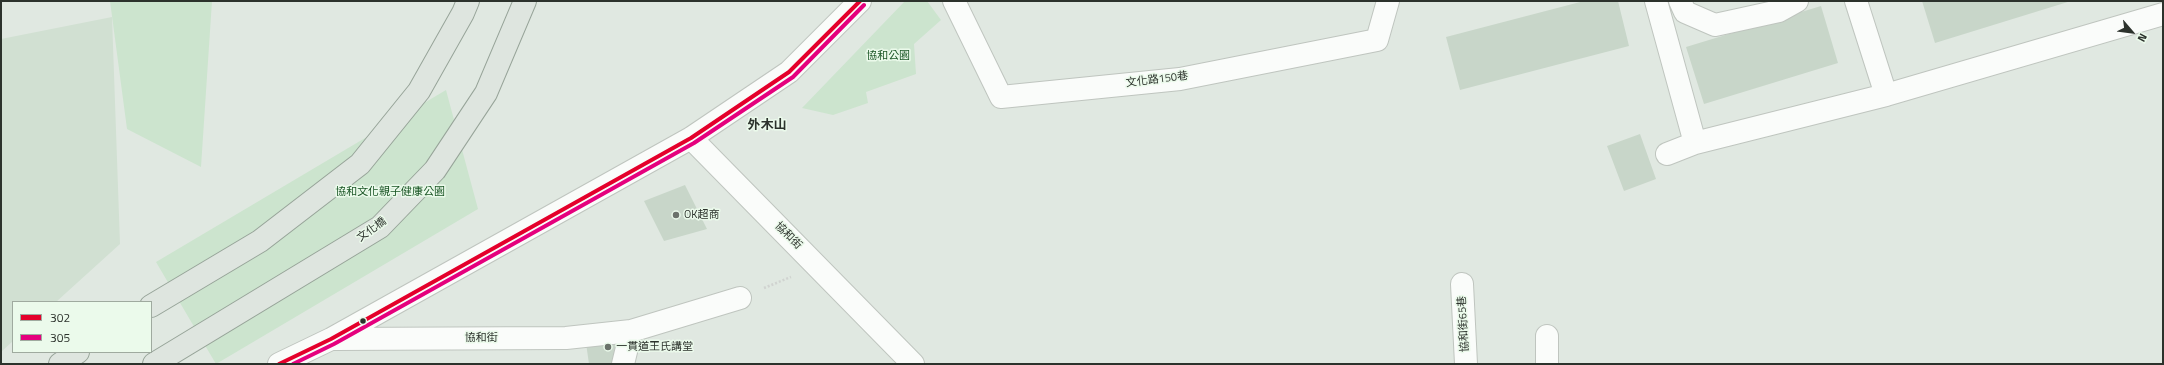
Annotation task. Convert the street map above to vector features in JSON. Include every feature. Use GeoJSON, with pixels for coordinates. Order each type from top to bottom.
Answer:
{"type":"FeatureCollection","features":[{"type":"Feature","properties":{"kind":"main road"},"geometry":{"type":"LineString","coordinates":[[152,305],[260,240],[360,164],[420,91],[463,13],[468,1]]}},
{"type":"Feature","properties":{"kind":"main road","name":"文化橋"},"geometry":{"type":"LineString","coordinates":[[154,364],[380,226],[435,170],[486,93],[525,1]]}},
{"type":"Feature","properties":{"kind":"main road"},"geometry":{"type":"LineString","coordinates":[[60,364],[76,353]]}},
{"type":"Feature","properties":{"kind":"street"},"geometry":{"type":"LineString","coordinates":[[279,364],[331,339],[692,138],[789,72],[860,1]]}},
{"type":"Feature","properties":{"kind":"street","name":"文化路150巷"},"geometry":{"type":"LineString","coordinates":[[954,1],[1001,97],[1180,79],[1377,40],[1388,1]]}},
{"type":"Feature","properties":{"kind":"street"},"geometry":{"type":"LineString","coordinates":[[1656,1],[1695,143]]}},
{"type":"Feature","properties":{"kind":"street"},"geometry":{"type":"LineString","coordinates":[[1680,1],[1684,12],[1715,25],[1779,11],[1797,1]]}},
{"type":"Feature","properties":{"kind":"street"},"geometry":{"type":"LineString","coordinates":[[1856,1],[1886,95]]}},
{"type":"Feature","properties":{"kind":"street"},"geometry":{"type":"LineString","coordinates":[[1667,154],[1695,143],[1886,95],[2163,14]]}},
{"type":"Feature","properties":{"kind":"street","name":"協和街"},"geometry":{"type":"LineString","coordinates":[[692,138],[913,364]]}},
{"type":"Feature","properties":{"kind":"street","name":"協和街65巷"},"geometry":{"type":"LineString","coordinates":[[1462,284],[1466,364]]}},
{"type":"Feature","properties":{"kind":"street","name":"協和街"},"geometry":{"type":"LineString","coordinates":[[331,339],[566,338],[632,331],[740,298]]}},
{"type":"Feature","properties":{"kind":"street"},"geometry":{"type":"LineString","coordinates":[[624,364],[632,331]]}},
{"type":"Feature","properties":{"kind":"street"},"geometry":{"type":"LineString","coordinates":[[1546,336],[1547,364]]}},
{"type":"Feature","properties":{"kind":"path"},"geometry":{"type":"LineString","coordinates":[[740,298],[817,266]]}},
{"type":"Feature","properties":{"kind":"shaded area"},"geometry":{"type":"Polygon","coordinates":[[[112,17],[120,244],[57,301],[12,301],[12,342],[1,352],[1,39],[112,17]]]}},
{"type":"Feature","properties":{"kind":"green space"},"geometry":{"type":"Polygon","coordinates":[[[110,1],[212,1],[201,167],[127,129],[110,1]]]}},
{"type":"Feature","properties":{"kind":"green space","name":"協和公園"},"geometry":{"type":"Polygon","coordinates":[[[905,1],[927,1],[941,20],[914,44],[916,74],[866,92],[868,103],[833,115],[802,108],[905,1]]]}},
{"type":"Feature","properties":{"kind":"green space","name":"協和文化親子健康公園"},"geometry":{"type":"Polygon","coordinates":[[[446,90],[478,209],[216,364],[156,262],[446,90]]]}},
{"type":"Feature","properties":{"kind":"building"},"geometry":{"type":"Polygon","coordinates":[[[1584,1],[1618,1],[1629,46],[1460,90],[1446,37],[1584,1]]]}},
{"type":"Feature","properties":{"kind":"building"},"geometry":{"type":"Polygon","coordinates":[[[1922,1],[2071,1],[1935,43],[1922,1]]]}},
{"type":"Feature","properties":{"kind":"building"},"geometry":{"type":"Polygon","coordinates":[[[1821,6],[1838,63],[1704,104],[1686,47],[1821,6]]]}},
{"type":"Feature","properties":{"kind":"building"},"geometry":{"type":"Polygon","coordinates":[[[1640,134],[1656,179],[1624,191],[1607,146],[1640,134]]]}},
{"type":"Feature","properties":{"kind":"building","name":"OK超商"},"geometry":{"type":"Polygon","coordinates":[[[685,185],[707,229],[664,241],[644,201],[685,185]]]}},
{"type":"Feature","properties":{"kind":"building","name":"一貫道王氏講堂"},"geometry":{"type":"Polygon","coordinates":[[[625,333],[626,364],[589,364],[585,336],[625,333]]]}},
{"type":"Feature","properties":{"kind":"transit line","name":"302"},"geometry":{"type":"LineString","coordinates":[[279,364],[331,339],[691,138],[789,72],[860,1]]}},
{"type":"Feature","properties":{"kind":"transit line","name":"305"},"geometry":{"type":"LineString","coordinates":[[293,364],[334,344],[694,143],[793,77],[864,5]]}},
{"type":"Feature","properties":{"kind":"place","name":"OK超商"},"geometry":{"type":"Point","coordinates":[676,215]}},
{"type":"Feature","properties":{"kind":"place","name":"一貫道王氏講堂"},"geometry":{"type":"Point","coordinates":[608,347]}},
{"type":"Feature","properties":{"kind":"district","name":"外木山"},"geometry":{"type":"Point","coordinates":[767,126]}}]}
